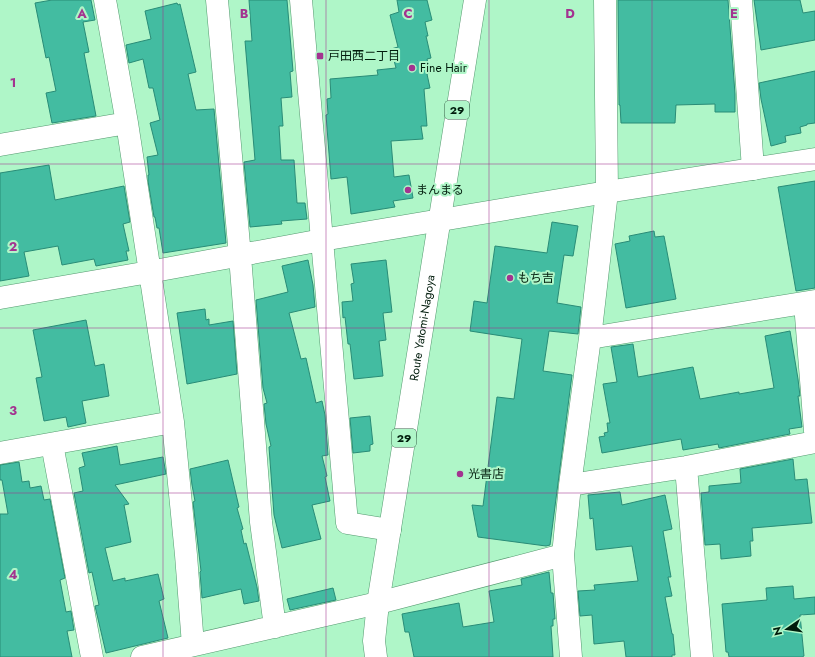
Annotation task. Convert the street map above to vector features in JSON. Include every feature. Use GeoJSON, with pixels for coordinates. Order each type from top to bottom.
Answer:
{"type":"FeatureCollection","features":[{"type":"Feature","properties":{"kind":"street"},"geometry":{"type":"LineString","coordinates":[[105,0],[127,123],[173,422],[193,645]]}},
{"type":"Feature","properties":{"kind":"street"},"geometry":{"type":"LineString","coordinates":[[216,0],[240,256],[261,522],[275,627]]}},
{"type":"Feature","properties":{"kind":"street"},"geometry":{"type":"LineString","coordinates":[[301,0],[347,523],[390,530]]}},
{"type":"Feature","properties":{"kind":"street","name":"Route Yatomi-Nagoya"},"geometry":{"type":"LineString","coordinates":[[376,657],[374,641],[378,603],[475,0]]}},
{"type":"Feature","properties":{"kind":"street"},"geometry":{"type":"LineString","coordinates":[[572,657],[563,555],[570,485],[590,338],[607,192],[605,0]]}},
{"type":"Feature","properties":{"kind":"street"},"geometry":{"type":"LineString","coordinates":[[741,0],[753,169]]}},
{"type":"Feature","properties":{"kind":"street"},"geometry":{"type":"LineString","coordinates":[[0,146],[127,123]]}},
{"type":"Feature","properties":{"kind":"street"},"geometry":{"type":"LineString","coordinates":[[0,298],[439,220],[815,159]]}},
{"type":"Feature","properties":{"kind":"street"},"geometry":{"type":"LineString","coordinates":[[590,338],[810,302],[815,431]]}},
{"type":"Feature","properties":{"kind":"street"},"geometry":{"type":"LineString","coordinates":[[0,453],[173,422]]}},
{"type":"Feature","properties":{"kind":"street"},"geometry":{"type":"LineString","coordinates":[[570,485],[686,468],[815,442]]}},
{"type":"Feature","properties":{"kind":"street"},"geometry":{"type":"LineString","coordinates":[[52,444],[92,657]]}},
{"type":"Feature","properties":{"kind":"street"},"geometry":{"type":"LineString","coordinates":[[686,468],[702,657]]}},
{"type":"Feature","properties":{"kind":"street"},"geometry":{"type":"LineString","coordinates":[[142,657],[378,603],[563,555]]}},
{"type":"Feature","properties":{"kind":"building"},"geometry":{"type":"Polygon","coordinates":[[[52,0],[91,0],[95,20],[83,22],[89,52],[84,53],[96,116],[52,123],[46,93],[56,91],[49,57],[46,58],[35,3],[52,0]]]}},
{"type":"Feature","properties":{"kind":"building"},"geometry":{"type":"Polygon","coordinates":[[[249,0],[287,0],[293,71],[290,72],[292,97],[281,98],[283,126],[279,126],[281,160],[294,160],[297,203],[305,203],[307,219],[281,221],[282,224],[250,227],[244,162],[255,160],[245,41],[252,41],[249,0]]]}},
{"type":"Feature","properties":{"kind":"building"},"geometry":{"type":"Polygon","coordinates":[[[397,0],[427,0],[432,20],[425,22],[428,36],[426,36],[431,58],[427,59],[430,73],[427,74],[430,88],[424,89],[427,126],[421,126],[423,139],[391,141],[394,177],[409,175],[413,198],[393,201],[395,207],[351,214],[347,177],[331,179],[326,115],[328,114],[327,99],[331,98],[330,79],[378,75],[377,70],[396,68],[391,49],[398,47],[390,15],[399,12],[397,0]]]}},
{"type":"Feature","properties":{"kind":"building"},"geometry":{"type":"Polygon","coordinates":[[[618,0],[728,0],[735,112],[715,112],[715,104],[676,105],[675,123],[621,123],[619,105],[618,0]]]}},
{"type":"Feature","properties":{"kind":"building"},"geometry":{"type":"Polygon","coordinates":[[[754,0],[800,0],[803,13],[815,11],[815,40],[761,50],[754,0]]]}},
{"type":"Feature","properties":{"kind":"building"},"geometry":{"type":"Polygon","coordinates":[[[177,3],[178,5],[180,4],[196,72],[188,74],[196,110],[214,109],[226,243],[163,253],[159,228],[157,228],[154,217],[148,181],[149,175],[147,157],[158,155],[150,123],[160,120],[153,88],[149,88],[143,59],[129,63],[126,45],[151,39],[145,11],[177,3]]]}},
{"type":"Feature","properties":{"kind":"building"},"geometry":{"type":"Polygon","coordinates":[[[815,71],[815,123],[800,127],[801,133],[785,136],[786,142],[771,146],[759,83],[815,71]]]}},
{"type":"Feature","properties":{"kind":"building"},"geometry":{"type":"Polygon","coordinates":[[[49,165],[55,200],[124,186],[130,222],[123,224],[129,251],[126,251],[128,260],[96,266],[94,259],[62,265],[58,246],[24,252],[29,276],[0,281],[0,173],[49,165]]]}},
{"type":"Feature","properties":{"kind":"building"},"geometry":{"type":"Polygon","coordinates":[[[815,181],[815,288],[796,291],[778,187],[815,181]]]}},
{"type":"Feature","properties":{"kind":"building"},"geometry":{"type":"Polygon","coordinates":[[[552,222],[578,226],[573,256],[564,255],[557,303],[581,307],[578,334],[549,331],[543,371],[572,375],[550,545],[546,546],[478,537],[472,505],[483,506],[497,397],[514,399],[522,339],[470,331],[474,301],[487,303],[495,246],[547,253],[552,222]]]}},
{"type":"Feature","properties":{"kind":"building"},"geometry":{"type":"Polygon","coordinates":[[[654,231],[655,237],[664,236],[676,299],[626,308],[615,244],[630,241],[629,236],[654,231]]]}},
{"type":"Feature","properties":{"kind":"building"},"geometry":{"type":"Polygon","coordinates":[[[308,260],[313,285],[315,307],[289,313],[301,359],[306,358],[316,403],[322,401],[325,415],[328,455],[322,456],[327,476],[325,477],[330,501],[312,505],[321,539],[282,548],[274,515],[269,447],[271,446],[266,424],[264,404],[267,403],[263,388],[256,300],[288,292],[282,266],[308,260]]]}},
{"type":"Feature","properties":{"kind":"building"},"geometry":{"type":"Polygon","coordinates":[[[386,260],[392,312],[383,313],[386,340],[379,341],[383,376],[354,379],[350,344],[348,344],[345,317],[343,318],[342,302],[353,301],[351,284],[354,283],[351,264],[386,260]]]}},
{"type":"Feature","properties":{"kind":"building"},"geometry":{"type":"Polygon","coordinates":[[[205,309],[206,320],[209,319],[209,325],[233,321],[237,374],[187,384],[177,313],[205,309]]]}},
{"type":"Feature","properties":{"kind":"building"},"geometry":{"type":"Polygon","coordinates":[[[86,320],[95,366],[104,364],[109,396],[82,401],[86,423],[68,427],[66,417],[44,421],[36,378],[42,377],[33,330],[86,320]]]}},
{"type":"Feature","properties":{"kind":"building"},"geometry":{"type":"Polygon","coordinates":[[[790,331],[798,379],[800,396],[798,396],[802,427],[789,429],[790,434],[719,448],[718,444],[683,450],[681,439],[602,453],[599,437],[605,436],[604,433],[608,432],[607,423],[610,423],[603,384],[617,382],[611,347],[633,344],[638,377],[693,367],[700,399],[774,388],[765,336],[790,331]]]}},
{"type":"Feature","properties":{"kind":"building"},"geometry":{"type":"Polygon","coordinates":[[[370,416],[373,444],[370,445],[370,451],[353,453],[350,418],[370,416]]]}},
{"type":"Feature","properties":{"kind":"building"},"geometry":{"type":"Polygon","coordinates":[[[117,446],[120,465],[163,457],[166,474],[115,485],[129,504],[124,505],[131,542],[105,548],[113,581],[125,578],[125,581],[158,574],[164,599],[159,601],[168,638],[106,653],[95,606],[99,605],[92,572],[89,573],[74,493],[83,491],[79,468],[85,466],[82,453],[117,446]]]}},
{"type":"Feature","properties":{"kind":"building"},"geometry":{"type":"Polygon","coordinates":[[[793,459],[795,480],[807,479],[812,523],[752,528],[753,541],[750,541],[751,556],[721,559],[720,544],[705,545],[701,493],[709,492],[709,486],[741,483],[740,469],[793,459]]]}},
{"type":"Feature","properties":{"kind":"building"},"geometry":{"type":"Polygon","coordinates":[[[228,460],[239,507],[237,508],[243,529],[241,530],[244,544],[246,543],[259,601],[244,604],[241,589],[202,598],[201,571],[193,502],[195,501],[190,469],[228,460]]]}},
{"type":"Feature","properties":{"kind":"building"},"geometry":{"type":"Polygon","coordinates":[[[19,462],[22,482],[29,481],[30,488],[41,486],[44,500],[50,499],[65,578],[60,580],[66,612],[71,611],[74,630],[67,631],[72,657],[0,657],[0,514],[8,514],[2,480],[0,480],[0,465],[19,462]]]}},
{"type":"Feature","properties":{"kind":"building"},"geometry":{"type":"Polygon","coordinates":[[[620,492],[622,505],[665,495],[672,529],[663,531],[671,577],[668,577],[672,596],[665,597],[673,634],[675,655],[672,655],[672,657],[626,657],[624,641],[594,644],[592,615],[580,616],[578,591],[595,590],[594,585],[638,581],[632,546],[596,550],[593,518],[590,519],[588,495],[620,492]]]}},
{"type":"Feature","properties":{"kind":"building"},"geometry":{"type":"Polygon","coordinates":[[[549,572],[551,593],[553,593],[555,619],[553,619],[553,626],[551,626],[553,657],[414,657],[409,632],[405,632],[402,614],[459,603],[463,627],[494,622],[489,591],[522,585],[521,579],[549,572]]]}},
{"type":"Feature","properties":{"kind":"building"},"geometry":{"type":"Polygon","coordinates":[[[793,586],[794,599],[815,597],[815,614],[800,615],[804,656],[729,657],[728,652],[726,652],[722,604],[767,600],[766,588],[793,586]]]}},
{"type":"Feature","properties":{"kind":"building"},"geometry":{"type":"Polygon","coordinates":[[[333,588],[336,600],[290,610],[287,599],[333,588]]]}},
{"type":"Feature","properties":{"kind":"place","name":"戸田西二丁目"},"geometry":{"type":"Point","coordinates":[320,56]}},
{"type":"Feature","properties":{"kind":"place","name":"Fine Hair"},"geometry":{"type":"Point","coordinates":[412,68]}},
{"type":"Feature","properties":{"kind":"place","name":"まんまる"},"geometry":{"type":"Point","coordinates":[408,190]}},
{"type":"Feature","properties":{"kind":"place","name":"もち吉"},"geometry":{"type":"Point","coordinates":[510,278]}},
{"type":"Feature","properties":{"kind":"place","name":"光書店"},"geometry":{"type":"Point","coordinates":[460,474]}}]}
